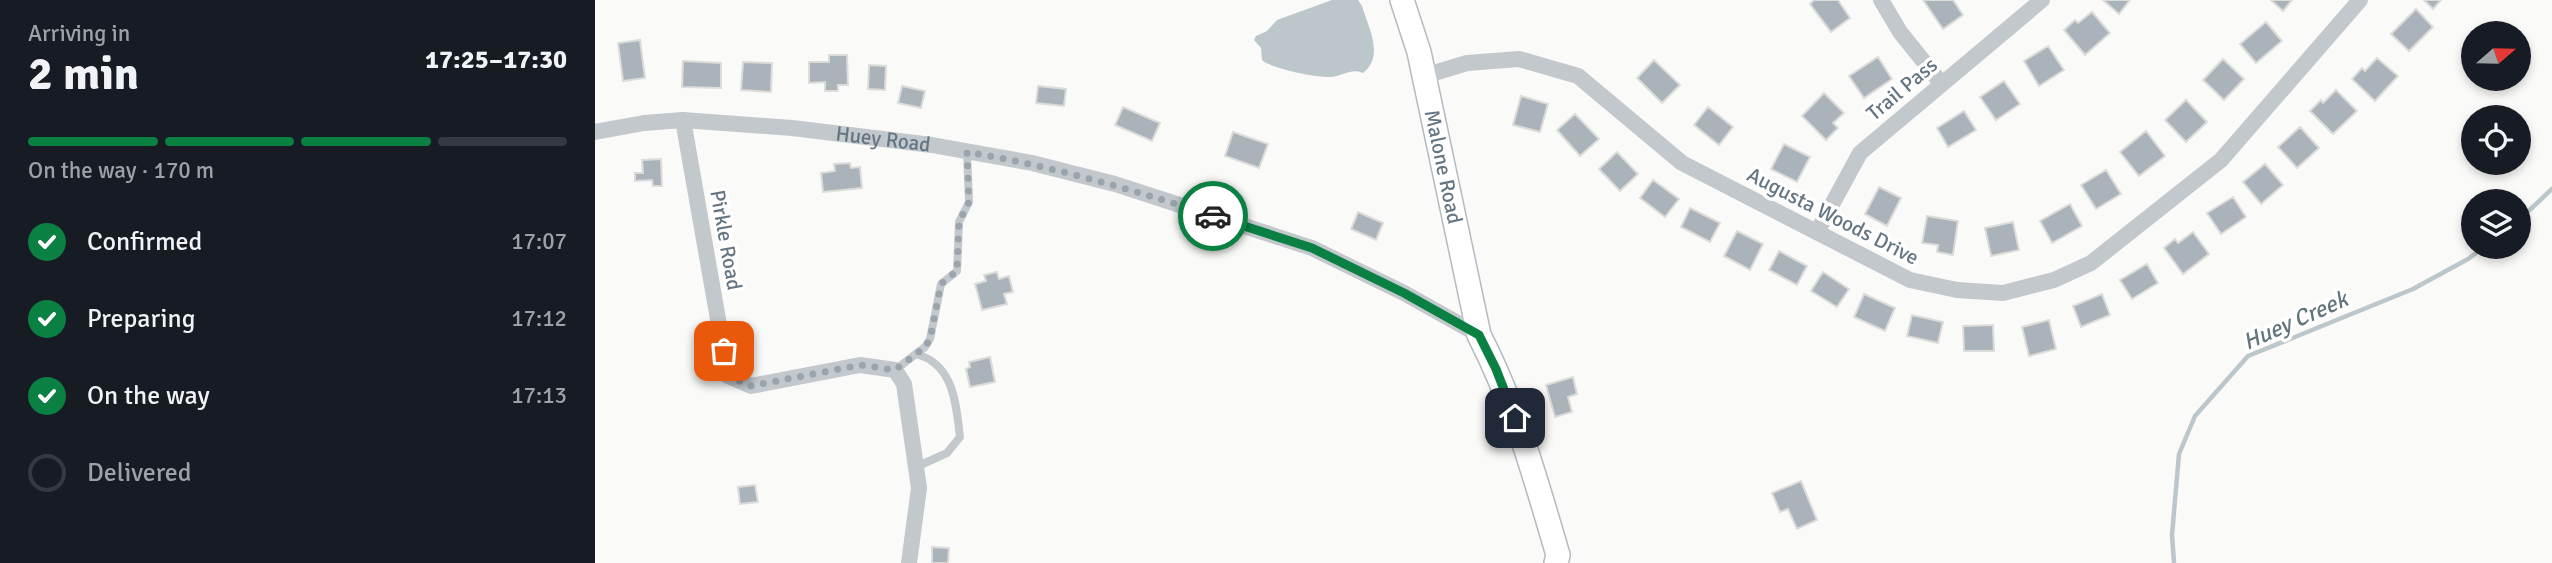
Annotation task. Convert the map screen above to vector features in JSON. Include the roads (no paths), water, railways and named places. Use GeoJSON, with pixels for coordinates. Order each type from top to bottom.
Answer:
{"type":"FeatureCollection","features":[{"type":"Feature","properties":{"kind":"street","name":"Malone Road"},"geometry":{"type":"LineString","coordinates":[[1402,0],[1424,76],[1479,335]]}},
{"type":"Feature","properties":{"kind":"street"},"geometry":{"type":"LineString","coordinates":[[1881,0],[1900,32],[1941,83]]}},
{"type":"Feature","properties":{"kind":"street","name":"Trail Pass"},"geometry":{"type":"LineString","coordinates":[[1817,232],[1860,153],[2042,0]]}},
{"type":"Feature","properties":{"kind":"street","name":"Augusta Woods Drive"},"geometry":{"type":"LineString","coordinates":[[1424,76],[1467,63],[1519,59],[1578,76],[1682,163],[1910,281],[1957,290],[2003,293],[2054,280],[2091,263],[2221,160],[2360,0]]}},
{"type":"Feature","properties":{"kind":"street","name":"Huey Road"},"geometry":{"type":"LineString","coordinates":[[595,132],[644,123],[683,120],[792,128],[1032,163],[1115,184],[1312,248],[1404,293],[1479,335]]}},
{"type":"Feature","properties":{"kind":"street","name":"Pirkle Road"},"geometry":{"type":"LineString","coordinates":[[683,120],[728,376],[751,386],[860,365],[895,370]]}},
{"type":"Feature","properties":{"kind":"street"},"geometry":{"type":"LineString","coordinates":[[1479,335],[1496,369],[1524,442],[1560,560]]}},
{"type":"Feature","properties":{"kind":"street"},"geometry":{"type":"LineString","coordinates":[[895,370],[904,384],[919,488],[909,563]]}},
{"type":"Feature","properties":{"kind":"lane"},"geometry":{"type":"LineString","coordinates":[[895,370],[930,339],[941,284],[957,271],[959,222],[969,202],[967,152]]}},
{"type":"Feature","properties":{"kind":"lane"},"geometry":{"type":"LineString","coordinates":[[916,354],[927,357],[949,379],[956,404],[960,438],[947,453],[916,467]]}},
{"type":"Feature","properties":{"kind":"waterway","name":"Huey Creek"},"geometry":{"type":"LineString","coordinates":[[2531,209],[2552,189]]}},
{"type":"Feature","properties":{"kind":"waterway","name":"Huey Creek"},"geometry":{"type":"LineString","coordinates":[[2174,563],[2172,535],[2179,454],[2195,416],[2248,356],[2413,289],[2468,259]]}}]}
